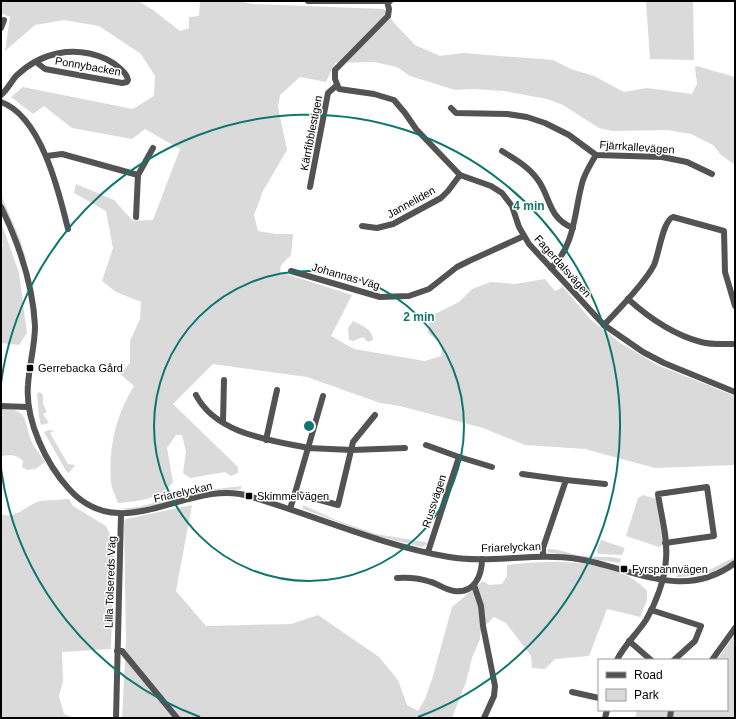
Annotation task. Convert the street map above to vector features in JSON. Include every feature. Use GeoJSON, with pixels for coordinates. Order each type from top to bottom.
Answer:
{"type":"FeatureCollection","features":[{"type":"Feature","properties":{"kind":"street"},"geometry":{"type":"LineString","coordinates":[[308,1],[389,1],[388,16],[335,70],[336,86]]}},
{"type":"Feature","properties":{"kind":"street"},"geometry":{"type":"LineString","coordinates":[[1,28],[4,20]]}},
{"type":"Feature","properties":{"kind":"street","name":"Ponnybacken"},"geometry":{"type":"LineString","coordinates":[[1,96],[25,68],[43,57],[55,53],[79,52],[93,54],[108,60],[122,71],[128,80],[127,82],[122,83],[45,69],[36,62]]}},
{"type":"Feature","properties":{"kind":"street","name":"Fagerdalsvägen"},"geometry":{"type":"LineString","coordinates":[[336,86],[345,91],[374,94],[394,100],[416,129],[460,175],[491,186],[502,193],[512,206],[524,236],[551,268],[604,325],[643,352],[664,363],[735,392]]}},
{"type":"Feature","properties":{"kind":"street","name":"Kärrfibblestigen"},"geometry":{"type":"LineString","coordinates":[[310,187],[328,93],[336,86]]}},
{"type":"Feature","properties":{"kind":"street"},"geometry":{"type":"LineString","coordinates":[[1,102],[16,110],[47,156],[68,229]]}},
{"type":"Feature","properties":{"kind":"street","name":"Fjärrkallevägen"},"geometry":{"type":"LineString","coordinates":[[451,108],[456,113],[507,114],[545,123],[569,135],[596,155],[662,157],[687,162],[712,174]]}},
{"type":"Feature","properties":{"kind":"street"},"geometry":{"type":"LineString","coordinates":[[136,217],[138,175],[153,148]]}},
{"type":"Feature","properties":{"kind":"street"},"geometry":{"type":"LineString","coordinates":[[502,151],[529,170],[544,188],[550,207],[556,216],[573,228]]}},
{"type":"Feature","properties":{"kind":"street"},"geometry":{"type":"LineString","coordinates":[[47,156],[62,154],[138,175]]}},
{"type":"Feature","properties":{"kind":"street"},"geometry":{"type":"LineString","coordinates":[[551,268],[561,255],[573,228],[583,180],[596,155]]}},
{"type":"Feature","properties":{"kind":"street","name":"Janneliden"},"geometry":{"type":"LineString","coordinates":[[362,226],[377,228],[393,224],[441,198],[460,175]]}},
{"type":"Feature","properties":{"kind":"street","name":"Friarelyckan"},"geometry":{"type":"LineString","coordinates":[[1,207],[23,262],[32,301],[35,335],[28,387],[27,407],[35,431],[46,453],[70,490],[85,503],[97,508],[121,514],[147,511],[204,496],[232,493],[249,496],[290,509],[368,537],[450,557],[482,559],[543,556],[577,558],[662,580],[676,582],[699,580],[721,572],[735,563]]}},
{"type":"Feature","properties":{"kind":"street"},"geometry":{"type":"LineString","coordinates":[[604,325],[628,299],[654,265],[667,222],[673,216],[724,231],[725,272],[735,306]]}},
{"type":"Feature","properties":{"kind":"street","name":"Johannas Väg"},"geometry":{"type":"LineString","coordinates":[[291,270],[380,297],[409,296],[429,289],[469,261],[524,236]]}},
{"type":"Feature","properties":{"kind":"street"},"geometry":{"type":"LineString","coordinates":[[628,299],[642,312],[658,322],[700,342],[735,344]]}},
{"type":"Feature","properties":{"kind":"street"},"geometry":{"type":"LineString","coordinates":[[223,422],[224,380]]}},
{"type":"Feature","properties":{"kind":"street"},"geometry":{"type":"LineString","coordinates":[[266,440],[277,390]]}},
{"type":"Feature","properties":{"kind":"street"},"geometry":{"type":"LineString","coordinates":[[196,395],[203,406],[223,422],[240,431],[266,440],[308,448],[352,450],[405,448]]}},
{"type":"Feature","properties":{"kind":"street"},"geometry":{"type":"LineString","coordinates":[[290,509],[323,396]]}},
{"type":"Feature","properties":{"kind":"street"},"geometry":{"type":"LineString","coordinates":[[1,406],[27,407]]}},
{"type":"Feature","properties":{"kind":"street"},"geometry":{"type":"LineString","coordinates":[[295,493],[338,504],[354,442],[375,415]]}},
{"type":"Feature","properties":{"kind":"street"},"geometry":{"type":"LineString","coordinates":[[426,445],[492,467]]}},
{"type":"Feature","properties":{"kind":"street","name":"Russvägen"},"geometry":{"type":"LineString","coordinates":[[428,552],[459,456]]}},
{"type":"Feature","properties":{"kind":"street"},"geometry":{"type":"LineString","coordinates":[[522,474],[605,484]]}},
{"type":"Feature","properties":{"kind":"street"},"geometry":{"type":"LineString","coordinates":[[543,556],[543,548],[566,480]]}},
{"type":"Feature","properties":{"kind":"street"},"geometry":{"type":"LineString","coordinates":[[618,659],[629,641],[640,629],[651,610],[662,580],[666,559],[658,494],[706,487],[714,536],[665,542]]}},
{"type":"Feature","properties":{"kind":"street","name":"Lilla Tolsereds Väg"},"geometry":{"type":"LineString","coordinates":[[116,718],[121,514]]}},
{"type":"Feature","properties":{"kind":"street"},"geometry":{"type":"LineString","coordinates":[[397,578],[416,578],[455,591],[464,590],[474,585],[481,571],[482,559]]}},
{"type":"Feature","properties":{"kind":"street"},"geometry":{"type":"LineString","coordinates":[[474,585],[481,606],[483,626],[495,686],[494,696],[484,718]]}},
{"type":"Feature","properties":{"kind":"street"},"geometry":{"type":"LineString","coordinates":[[651,610],[701,626],[696,641],[675,659]]}},
{"type":"Feature","properties":{"kind":"street"},"geometry":{"type":"LineString","coordinates":[[713,659],[735,628]]}},
{"type":"Feature","properties":{"kind":"street"},"geometry":{"type":"LineString","coordinates":[[629,641],[650,659]]}},
{"type":"Feature","properties":{"kind":"street"},"geometry":{"type":"LineString","coordinates":[[118,651],[122,651],[177,718]]}},
{"type":"Feature","properties":{"kind":"street"},"geometry":{"type":"LineString","coordinates":[[572,692],[598,698]]}},
{"type":"Feature","properties":{"kind":"green space"},"geometry":{"type":"Polygon","coordinates":[[[1,1],[138,1],[153,10],[180,31],[189,28],[189,17],[199,16],[200,1],[240,1],[252,4],[384,9],[395,24],[415,45],[440,56],[463,53],[553,60],[571,69],[594,76],[624,92],[647,88],[692,94],[697,84],[695,67],[697,66],[735,77],[735,165],[721,155],[713,145],[691,134],[667,130],[612,131],[599,128],[563,105],[547,99],[504,91],[473,89],[455,90],[410,76],[397,67],[374,62],[335,63],[326,82],[300,77],[280,95],[278,107],[287,150],[263,191],[254,215],[258,231],[276,234],[293,234],[291,255],[281,265],[280,272],[352,295],[331,336],[354,349],[425,361],[441,356],[442,344],[428,333],[429,317],[459,302],[472,289],[491,282],[515,284],[545,279],[555,291],[563,287],[590,319],[619,342],[657,365],[735,396],[735,465],[655,468],[585,449],[525,445],[483,428],[400,406],[380,403],[307,377],[213,364],[173,404],[238,467],[238,473],[231,476],[225,472],[190,478],[183,473],[186,452],[182,435],[176,435],[167,448],[173,482],[168,488],[155,496],[141,500],[118,503],[111,483],[110,470],[112,445],[122,408],[134,386],[120,374],[130,363],[130,341],[140,319],[141,302],[116,292],[102,281],[113,248],[106,211],[74,193],[76,184],[114,200],[133,221],[153,220],[180,149],[145,129],[132,139],[72,128],[44,106],[33,114],[11,97],[23,87],[133,109],[154,96],[155,76],[141,54],[99,26],[64,20],[35,25],[5,51],[10,17],[1,13],[1,1]]]}},
{"type":"Feature","properties":{"kind":"green space"},"geometry":{"type":"Polygon","coordinates":[[[646,1],[693,1],[694,60],[650,59],[646,1]]]}},
{"type":"Feature","properties":{"kind":"green space"},"geometry":{"type":"Polygon","coordinates":[[[1,195],[20,239],[28,266],[1,200],[1,195]]]}},
{"type":"Feature","properties":{"kind":"green space"},"geometry":{"type":"Polygon","coordinates":[[[1,222],[19,273],[27,333],[19,345],[1,343],[1,251],[3,245],[1,242],[1,222]]]}},
{"type":"Feature","properties":{"kind":"green space"},"geometry":{"type":"Polygon","coordinates":[[[353,321],[369,330],[373,340],[368,342],[363,337],[353,341],[349,340],[348,328],[353,321]]]}},
{"type":"Feature","properties":{"kind":"green space"},"geometry":{"type":"Polygon","coordinates":[[[40,392],[43,395],[43,404],[47,412],[43,414],[49,423],[41,425],[37,394],[40,392]]]}},
{"type":"Feature","properties":{"kind":"green space"},"geometry":{"type":"Polygon","coordinates":[[[1,408],[16,411],[24,416],[32,443],[45,462],[35,469],[27,470],[22,467],[23,461],[16,456],[1,456],[1,408]]]}},
{"type":"Feature","properties":{"kind":"green space"},"geometry":{"type":"Polygon","coordinates":[[[49,430],[54,431],[50,433],[68,464],[75,465],[69,473],[66,471],[44,432],[49,430]]]}},
{"type":"Feature","properties":{"kind":"green space"},"geometry":{"type":"Polygon","coordinates":[[[241,486],[241,489],[215,492],[138,509],[117,509],[138,507],[200,491],[241,486]]]}},
{"type":"Feature","properties":{"kind":"green space"},"geometry":{"type":"Polygon","coordinates":[[[643,495],[657,499],[663,545],[659,547],[626,536],[638,498],[643,495]]]}},
{"type":"Feature","properties":{"kind":"green space"},"geometry":{"type":"Polygon","coordinates":[[[69,499],[73,506],[106,526],[114,543],[111,649],[62,652],[63,681],[59,696],[64,714],[75,718],[1,718],[1,514],[11,515],[40,501],[69,499]]]}},
{"type":"Feature","properties":{"kind":"green space"},"geometry":{"type":"Polygon","coordinates":[[[192,505],[176,591],[206,626],[291,624],[318,615],[379,657],[398,680],[407,705],[418,711],[425,699],[433,676],[452,607],[483,581],[489,585],[502,584],[507,576],[507,565],[562,562],[582,563],[601,567],[619,572],[634,580],[647,591],[647,600],[640,617],[607,609],[589,656],[555,659],[545,669],[532,668],[531,656],[506,623],[494,617],[481,630],[480,639],[472,658],[466,682],[452,718],[122,718],[126,640],[124,521],[126,519],[192,505]]]}},
{"type":"Feature","properties":{"kind":"green space"},"geometry":{"type":"Polygon","coordinates":[[[303,505],[336,520],[376,534],[425,542],[428,544],[422,547],[376,536],[303,509],[303,505]]]}},
{"type":"Feature","properties":{"kind":"green space"},"geometry":{"type":"Polygon","coordinates":[[[601,540],[625,548],[622,555],[598,554],[597,550],[601,540]]]}},
{"type":"Feature","properties":{"kind":"green space"},"geometry":{"type":"Polygon","coordinates":[[[547,549],[589,557],[612,557],[621,559],[620,563],[551,553],[548,552],[547,549]]]}},
{"type":"Feature","properties":{"kind":"green space"},"geometry":{"type":"Polygon","coordinates":[[[735,557],[732,562],[718,570],[700,575],[676,577],[678,574],[707,571],[735,557]]]}},
{"type":"Feature","properties":{"kind":"green space"},"geometry":{"type":"Polygon","coordinates":[[[735,634],[735,718],[635,718],[637,711],[728,711],[728,659],[718,659],[735,634]]]}},
{"type":"Feature","properties":{"kind":"place","name":"Gerrebacka Gård"},"geometry":{"type":"Point","coordinates":[30,368]}},
{"type":"Feature","properties":{"kind":"place","name":"Skimmelvägen"},"geometry":{"type":"Point","coordinates":[249,496]}},
{"type":"Feature","properties":{"kind":"place","name":"Fyrspannvägen"},"geometry":{"type":"Point","coordinates":[624,569]}}]}
